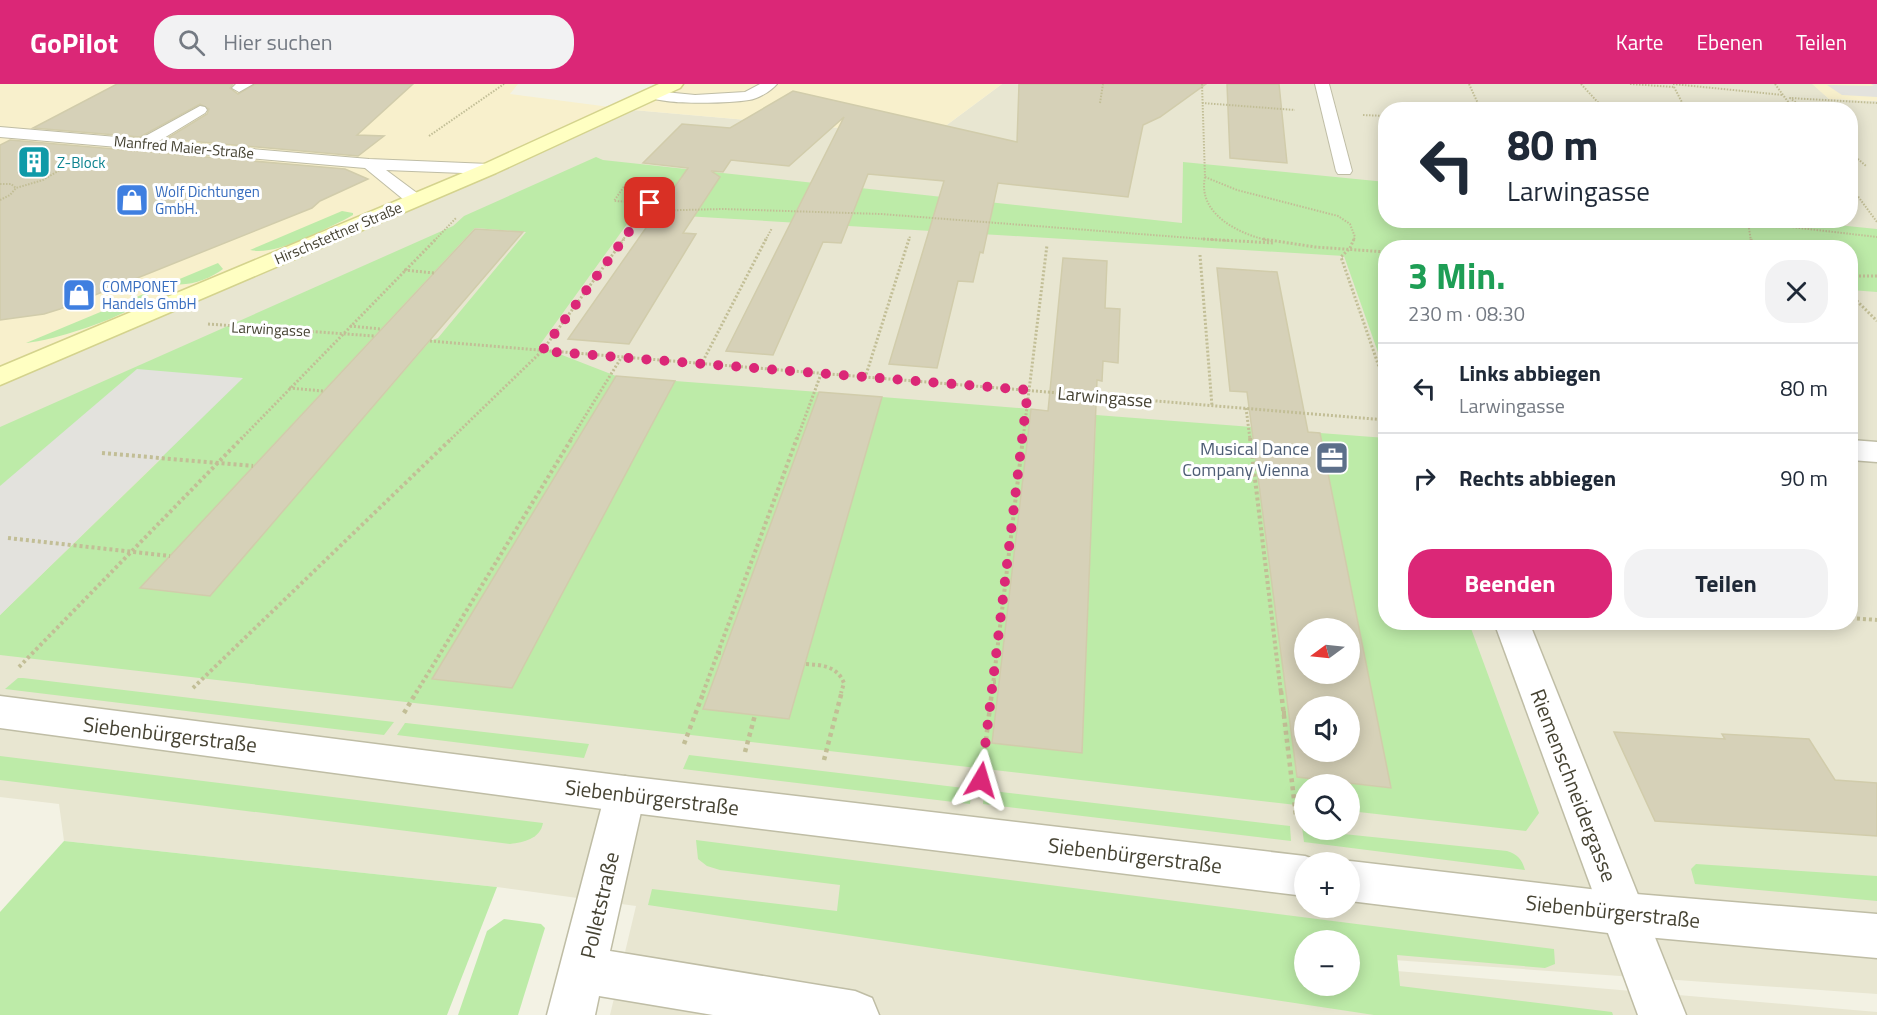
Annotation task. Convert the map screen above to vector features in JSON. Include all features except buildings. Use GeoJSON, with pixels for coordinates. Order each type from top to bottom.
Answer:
{"type":"FeatureCollection","features":[{"type":"Feature","properties":{"kind":"main road","name":"Hirschstettner Straße"},"geometry":{"type":"LineString","coordinates":[[0,377],[489,169],[674,84]]}},
{"type":"Feature","properties":{"kind":"street"},"geometry":{"type":"LineString","coordinates":[[1858,451],[1877,452]]}},
{"type":"Feature","properties":{"kind":"street","name":"Riemenschneidergasse"},"geometry":{"type":"LineString","coordinates":[[1514,630],[1662,1015]]}},
{"type":"Feature","properties":{"kind":"street","name":"Siebenbürgerstraße"},"geometry":{"type":"LineString","coordinates":[[0,712],[625,794],[1294,875]]}},
{"type":"Feature","properties":{"kind":"street","name":"Polletstraße"},"geometry":{"type":"LineString","coordinates":[[571,1015],[584,970],[625,794]]}},
{"type":"Feature","properties":{"kind":"street","name":"Siebenbürgerstraße"},"geometry":{"type":"LineString","coordinates":[[1360,882],[1624,914],[1877,936]]}},
{"type":"Feature","properties":{"kind":"street"},"geometry":{"type":"LineString","coordinates":[[584,970],[855,1015]]}},
{"type":"Feature","properties":{"kind":"lane"},"geometry":{"type":"LineString","coordinates":[[654,95],[695,99],[748,96],[770,84]]}},
{"type":"Feature","properties":{"kind":"lane"},"geometry":{"type":"LineString","coordinates":[[1322,84],[1344,171]]}},
{"type":"Feature","properties":{"kind":"lane"},"geometry":{"type":"LineString","coordinates":[[145,143],[200,110]]}},
{"type":"Feature","properties":{"kind":"lane","name":"Manfred Maier-Straße"},"geometry":{"type":"LineString","coordinates":[[0,132],[369,164],[489,169]]}},
{"type":"Feature","properties":{"kind":"lane"},"geometry":{"type":"LineString","coordinates":[[369,164],[415,200]]}},
{"type":"Feature","properties":{"kind":"path"},"geometry":{"type":"LineString","coordinates":[[369,164],[406,151],[504,84]]}},
{"type":"Feature","properties":{"kind":"path"},"geometry":{"type":"LineString","coordinates":[[1100,103],[1103,84]]}},
{"type":"Feature","properties":{"kind":"path"},"geometry":{"type":"LineString","coordinates":[[1202,84],[1205,177],[1203,186],[1207,199],[1213,212],[1224,224],[1274,243]]}},
{"type":"Feature","properties":{"kind":"path"},"geometry":{"type":"LineString","coordinates":[[1469,84],[1477,102]]}},
{"type":"Feature","properties":{"kind":"path"},"geometry":{"type":"LineString","coordinates":[[1581,84],[1598,102]]}},
{"type":"Feature","properties":{"kind":"path"},"geometry":{"type":"LineString","coordinates":[[1630,84],[1673,85],[1783,95]]}},
{"type":"Feature","properties":{"kind":"path"},"geometry":{"type":"LineString","coordinates":[[1775,84],[1788,102]]}},
{"type":"Feature","properties":{"kind":"path"},"geometry":{"type":"LineString","coordinates":[[1673,85],[1682,102]]}},
{"type":"Feature","properties":{"kind":"path"},"geometry":{"type":"LineString","coordinates":[[1796,102],[1791,98],[1877,103]]}},
{"type":"Feature","properties":{"kind":"path"},"geometry":{"type":"LineString","coordinates":[[1858,159],[1866,166]]}},
{"type":"Feature","properties":{"kind":"path"},"geometry":{"type":"LineString","coordinates":[[1205,177],[1266,199],[1339,216],[1353,228],[1356,237],[1341,257],[1378,364]]}},
{"type":"Feature","properties":{"kind":"path"},"geometry":{"type":"LineString","coordinates":[[193,688],[542,351],[644,212],[650,203],[660,188],[625,185],[614,201],[650,203]]}},
{"type":"Feature","properties":{"kind":"path"},"geometry":{"type":"LineString","coordinates":[[0,200],[10,195],[16,188]]}},
{"type":"Feature","properties":{"kind":"path"},"geometry":{"type":"LineString","coordinates":[[1858,196],[1877,222]]}},
{"type":"Feature","properties":{"kind":"path"},"geometry":{"type":"LineString","coordinates":[[644,212],[747,210],[936,218],[1378,251]]}},
{"type":"Feature","properties":{"kind":"path"},"geometry":{"type":"LineString","coordinates":[[19,667],[458,217]]}},
{"type":"Feature","properties":{"kind":"path"},"geometry":{"type":"LineString","coordinates":[[701,365],[772,228]]}},
{"type":"Feature","properties":{"kind":"path"},"geometry":{"type":"LineString","coordinates":[[1804,228],[1877,237]]}},
{"type":"Feature","properties":{"kind":"path"},"geometry":{"type":"LineString","coordinates":[[865,378],[910,236]]}},
{"type":"Feature","properties":{"kind":"path"},"geometry":{"type":"LineString","coordinates":[[981,780],[1047,245]]}},
{"type":"Feature","properties":{"kind":"path"},"geometry":{"type":"LineString","coordinates":[[1200,255],[1212,406]]}},
{"type":"Feature","properties":{"kind":"path"},"geometry":{"type":"LineString","coordinates":[[404,270],[434,273]]}},
{"type":"Feature","properties":{"kind":"path"},"geometry":{"type":"LineString","coordinates":[[1858,276],[1877,276]]}},
{"type":"Feature","properties":{"kind":"path","name":"Larwingasse"},"geometry":{"type":"LineString","coordinates":[[176,302],[203,324],[374,336]]}},
{"type":"Feature","properties":{"kind":"path"},"geometry":{"type":"LineString","coordinates":[[1858,302],[1877,321]]}},
{"type":"Feature","properties":{"kind":"path"},"geometry":{"type":"LineString","coordinates":[[350,326],[381,329]]}},
{"type":"Feature","properties":{"kind":"path","name":"Larwingasse"},"geometry":{"type":"LineString","coordinates":[[430,341],[1378,419]]}},
{"type":"Feature","properties":{"kind":"path"},"geometry":{"type":"LineString","coordinates":[[404,713],[527,510],[587,419],[621,358]]}},
{"type":"Feature","properties":{"kind":"path"},"geometry":{"type":"LineString","coordinates":[[684,744],[764,535],[821,374]]}},
{"type":"Feature","properties":{"kind":"path"},"geometry":{"type":"LineString","coordinates":[[289,388],[323,391]]}},
{"type":"Feature","properties":{"kind":"path"},"geometry":{"type":"LineString","coordinates":[[1246,408],[1270,583],[1282,713],[1294,801]]}},
{"type":"Feature","properties":{"kind":"path"},"geometry":{"type":"LineString","coordinates":[[102,453],[253,466]]}},
{"type":"Feature","properties":{"kind":"path"},"geometry":{"type":"LineString","coordinates":[[527,510],[533,511]]}},
{"type":"Feature","properties":{"kind":"path"},"geometry":{"type":"LineString","coordinates":[[8,538],[170,556]]}},
{"type":"Feature","properties":{"kind":"path"},"geometry":{"type":"LineString","coordinates":[[1008,558],[1014,559]]}},
{"type":"Feature","properties":{"kind":"path"},"geometry":{"type":"LineString","coordinates":[[1858,619],[1877,620]]}},
{"type":"Feature","properties":{"kind":"path"},"geometry":{"type":"LineString","coordinates":[[455,626],[464,627]]}},
{"type":"Feature","properties":{"kind":"path"},"geometry":{"type":"LineString","coordinates":[[718,653],[724,653]]}},
{"type":"Feature","properties":{"kind":"path"},"geometry":{"type":"LineString","coordinates":[[806,664],[838,671],[844,683],[824,760]]}},
{"type":"Feature","properties":{"kind":"path"},"geometry":{"type":"LineString","coordinates":[[993,682],[999,682]]}},
{"type":"Feature","properties":{"kind":"path"},"geometry":{"type":"LineString","coordinates":[[1282,713],[1288,713]]}},
{"type":"Feature","properties":{"kind":"path"},"geometry":{"type":"LineString","coordinates":[[745,752],[755,715]]}},
{"type":"Feature","properties":{"kind":"shaded area"},"geometry":{"type":"Polygon","coordinates":[[[0,84],[518,84],[510,94],[633,110],[0,368],[0,84]]]}},
{"type":"Feature","properties":{"kind":"shaded area"},"geometry":{"type":"Polygon","coordinates":[[[664,84],[1002,84],[932,136],[633,110],[664,84]]]}},
{"type":"Feature","properties":{"kind":"shaded area"},"geometry":{"type":"Polygon","coordinates":[[[1002,84],[1813,84],[1829,99],[1877,101],[1877,994],[1360,958],[1360,930],[1294,930],[1294,996],[1360,996],[1360,968],[1877,1012],[1877,1015],[610,1015],[636,906],[497,887],[64,841],[59,804],[0,797],[0,368],[633,110],[932,136],[1002,84]]]}},
{"type":"Feature","properties":{"kind":"shaded area"},"geometry":{"type":"Polygon","coordinates":[[[1812,84],[1877,84],[1877,101],[1829,99],[1812,84]]]}},
{"type":"Feature","properties":{"kind":"shaded area"},"geometry":{"type":"Polygon","coordinates":[[[1871,84],[1877,84],[1877,97],[1842,95],[1827,85],[1874,86],[1871,84]]]}},
{"type":"Feature","properties":{"kind":"shaded area"},"geometry":{"type":"Polygon","coordinates":[[[137,369],[243,378],[0,615],[0,486],[137,369]]]}},
{"type":"Feature","properties":{"kind":"green space"},"geometry":{"type":"Polygon","coordinates":[[[596,157],[603,160],[1182,223],[1183,162],[1378,181],[1378,228],[1858,227],[1877,229],[1877,292],[1858,291],[1858,240],[1378,240],[1378,352],[1344,256],[635,213],[539,346],[616,376],[432,679],[512,688],[675,381],[819,392],[704,709],[789,719],[882,397],[1031,409],[992,742],[1082,753],[1096,415],[1252,427],[1297,774],[1294,774],[1294,805],[0,655],[0,615],[162,458],[0,486],[0,427],[453,226],[464,216],[596,157]],[[475,228],[140,588],[210,595],[430,341],[438,338],[526,232],[475,228]]]}},
{"type":"Feature","properties":{"kind":"green space"},"geometry":{"type":"Polygon","coordinates":[[[342,211],[353,213],[353,215],[285,246],[261,251],[250,250],[342,211]]]}},
{"type":"Feature","properties":{"kind":"green space"},"geometry":{"type":"Polygon","coordinates":[[[218,263],[223,269],[205,279],[183,284],[170,283],[218,263]]]}},
{"type":"Feature","properties":{"kind":"green space"},"geometry":{"type":"Polygon","coordinates":[[[146,293],[148,296],[126,312],[72,333],[26,343],[146,293]]]}},
{"type":"Feature","properties":{"kind":"green space"},"geometry":{"type":"Polygon","coordinates":[[[1320,433],[1378,437],[1378,630],[1472,630],[1539,813],[1526,831],[1360,812],[1360,784],[1391,788],[1360,633],[1360,618],[1357,618],[1320,433]]]}},
{"type":"Feature","properties":{"kind":"green space"},"geometry":{"type":"Polygon","coordinates":[[[18,678],[394,722],[384,735],[5,689],[18,678]]]}},
{"type":"Feature","properties":{"kind":"green space"},"geometry":{"type":"Polygon","coordinates":[[[405,723],[589,744],[584,758],[397,735],[405,723]]]}},
{"type":"Feature","properties":{"kind":"green space"},"geometry":{"type":"Polygon","coordinates":[[[689,755],[972,789],[970,804],[683,769],[689,755]]]}},
{"type":"Feature","properties":{"kind":"green space"},"geometry":{"type":"Polygon","coordinates":[[[0,756],[543,823],[539,833],[535,836],[526,841],[510,844],[0,780],[0,756]]]}},
{"type":"Feature","properties":{"kind":"green space"},"geometry":{"type":"Polygon","coordinates":[[[984,790],[1290,826],[1291,841],[983,804],[984,790]]]}},
{"type":"Feature","properties":{"kind":"green space"},"geometry":{"type":"Polygon","coordinates":[[[1360,836],[1507,851],[1519,858],[1525,870],[1304,842],[1304,840],[1360,840],[1360,836]]]}},
{"type":"Feature","properties":{"kind":"green space"},"geometry":{"type":"Polygon","coordinates":[[[696,840],[1294,916],[1294,918],[1310,918],[1554,949],[1555,964],[1545,968],[1397,955],[1400,986],[1612,1012],[1613,1015],[1374,1015],[648,905],[652,889],[837,911],[840,885],[720,870],[707,866],[698,859],[696,840]]]}},
{"type":"Feature","properties":{"kind":"green space"},"geometry":{"type":"Polygon","coordinates":[[[64,841],[497,887],[447,1015],[0,1015],[0,912],[64,841]]]}},
{"type":"Feature","properties":{"kind":"green space"},"geometry":{"type":"Polygon","coordinates":[[[1696,864],[1877,876],[1877,901],[1695,884],[1691,869],[1696,864]]]}},
{"type":"Feature","properties":{"kind":"green space"},"geometry":{"type":"Polygon","coordinates":[[[504,919],[541,924],[545,928],[518,1015],[458,1015],[487,931],[504,919]]]}},
{"type":"Feature","properties":{"kind":"place","name":"Z-Block"},"geometry":{"type":"Point","coordinates":[34,162]}},
{"type":"Feature","properties":{"kind":"place","name":"Wolf Dichtungen GmbH."},"geometry":{"type":"Point","coordinates":[132,200]}},
{"type":"Feature","properties":{"kind":"place","name":"COMPONET Handels GmbH"},"geometry":{"type":"Point","coordinates":[79,295]}},
{"type":"Feature","properties":{"kind":"place","name":"Musical Dance Company Vienna"},"geometry":{"type":"Point","coordinates":[1332,458]}},
{"type":"Feature","properties":{"kind":"route"},"geometry":{"type":"LineString","coordinates":[[650,203],[542,351],[1028,390],[981,780]]}}]}
